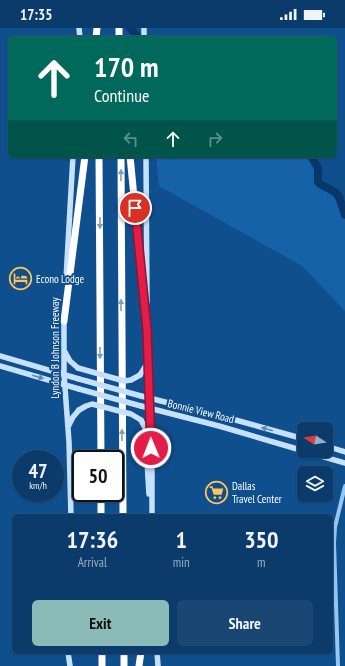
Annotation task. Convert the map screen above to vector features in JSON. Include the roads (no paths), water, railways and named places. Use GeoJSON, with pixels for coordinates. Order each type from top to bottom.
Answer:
{"type":"FeatureCollection","features":[{"type":"Feature","properties":{"kind":"highway"},"geometry":{"type":"LineString","coordinates":[[64,320],[85,158]]}},
{"type":"Feature","properties":{"kind":"highway"},"geometry":{"type":"LineString","coordinates":[[99,158],[101,450]]}},
{"type":"Feature","properties":{"kind":"highway"},"geometry":{"type":"LineString","coordinates":[[121,158],[123,514]]}},
{"type":"Feature","properties":{"kind":"highway"},"geometry":{"type":"LineString","coordinates":[[130,158],[147,330]]}},
{"type":"Feature","properties":{"kind":"highway"},"geometry":{"type":"LineString","coordinates":[[101,502],[101,514]]}},
{"type":"Feature","properties":{"kind":"highway"},"geometry":{"type":"LineString","coordinates":[[102,654],[102,666]]}},
{"type":"Feature","properties":{"kind":"highway"},"geometry":{"type":"LineString","coordinates":[[124,654],[124,666]]}},
{"type":"Feature","properties":{"kind":"highway"},"geometry":{"type":"LineString","coordinates":[[139,666],[141,654]]}},
{"type":"Feature","properties":{"kind":"main road","name":"Lyndon B Johnson Freeway"},"geometry":{"type":"LineString","coordinates":[[71,514],[68,428],[64,374],[64,320],[73,158]]}},
{"type":"Feature","properties":{"kind":"main road"},"geometry":{"type":"LineString","coordinates":[[146,158],[147,330],[150,398],[151,514]]}},
{"type":"Feature","properties":{"kind":"main road"},"geometry":{"type":"LineString","coordinates":[[64,350],[70,361],[78,368],[124,381],[131,380],[140,375],[149,362]]}},
{"type":"Feature","properties":{"kind":"main road","name":"Bonnie View Road"},"geometry":{"type":"LineString","coordinates":[[0,356],[141,396],[297,437]]}},
{"type":"Feature","properties":{"kind":"main road","name":"Bonnie View Road"},"geometry":{"type":"LineString","coordinates":[[0,366],[297,449]]}},
{"type":"Feature","properties":{"kind":"main road"},"geometry":{"type":"LineString","coordinates":[[68,428],[73,417],[79,410],[92,404],[131,414],[141,420],[145,428],[151,514]]}},
{"type":"Feature","properties":{"kind":"main road"},"geometry":{"type":"LineString","coordinates":[[219,426],[221,416]]}},
{"type":"Feature","properties":{"kind":"main road"},"geometry":{"type":"LineString","coordinates":[[333,448],[345,452]]}},
{"type":"Feature","properties":{"kind":"main road","name":"Bonnie View Road"},"geometry":{"type":"LineString","coordinates":[[328,458],[345,463]]}},
{"type":"Feature","properties":{"kind":"main road"},"geometry":{"type":"LineString","coordinates":[[68,654],[70,666]]}},
{"type":"Feature","properties":{"kind":"main road"},"geometry":{"type":"LineString","coordinates":[[157,654],[158,666]]}},
{"type":"Feature","properties":{"kind":"street"},"geometry":{"type":"LineString","coordinates":[[338,666],[334,543],[335,527],[345,486]]}},
{"type":"Feature","properties":{"kind":"waterway"},"geometry":{"type":"LineString","coordinates":[[130,28],[137,36]]}},
{"type":"Feature","properties":{"kind":"waterway"},"geometry":{"type":"LineString","coordinates":[[312,158],[318,168],[318,182],[335,192],[339,197],[345,215]]}},
{"type":"Feature","properties":{"kind":"place","name":"Econo Lodge"},"geometry":{"type":"Point","coordinates":[21,279]}},
{"type":"Feature","properties":{"kind":"place","name":"Dallas Travel Center"},"geometry":{"type":"Point","coordinates":[216,492]}}]}
